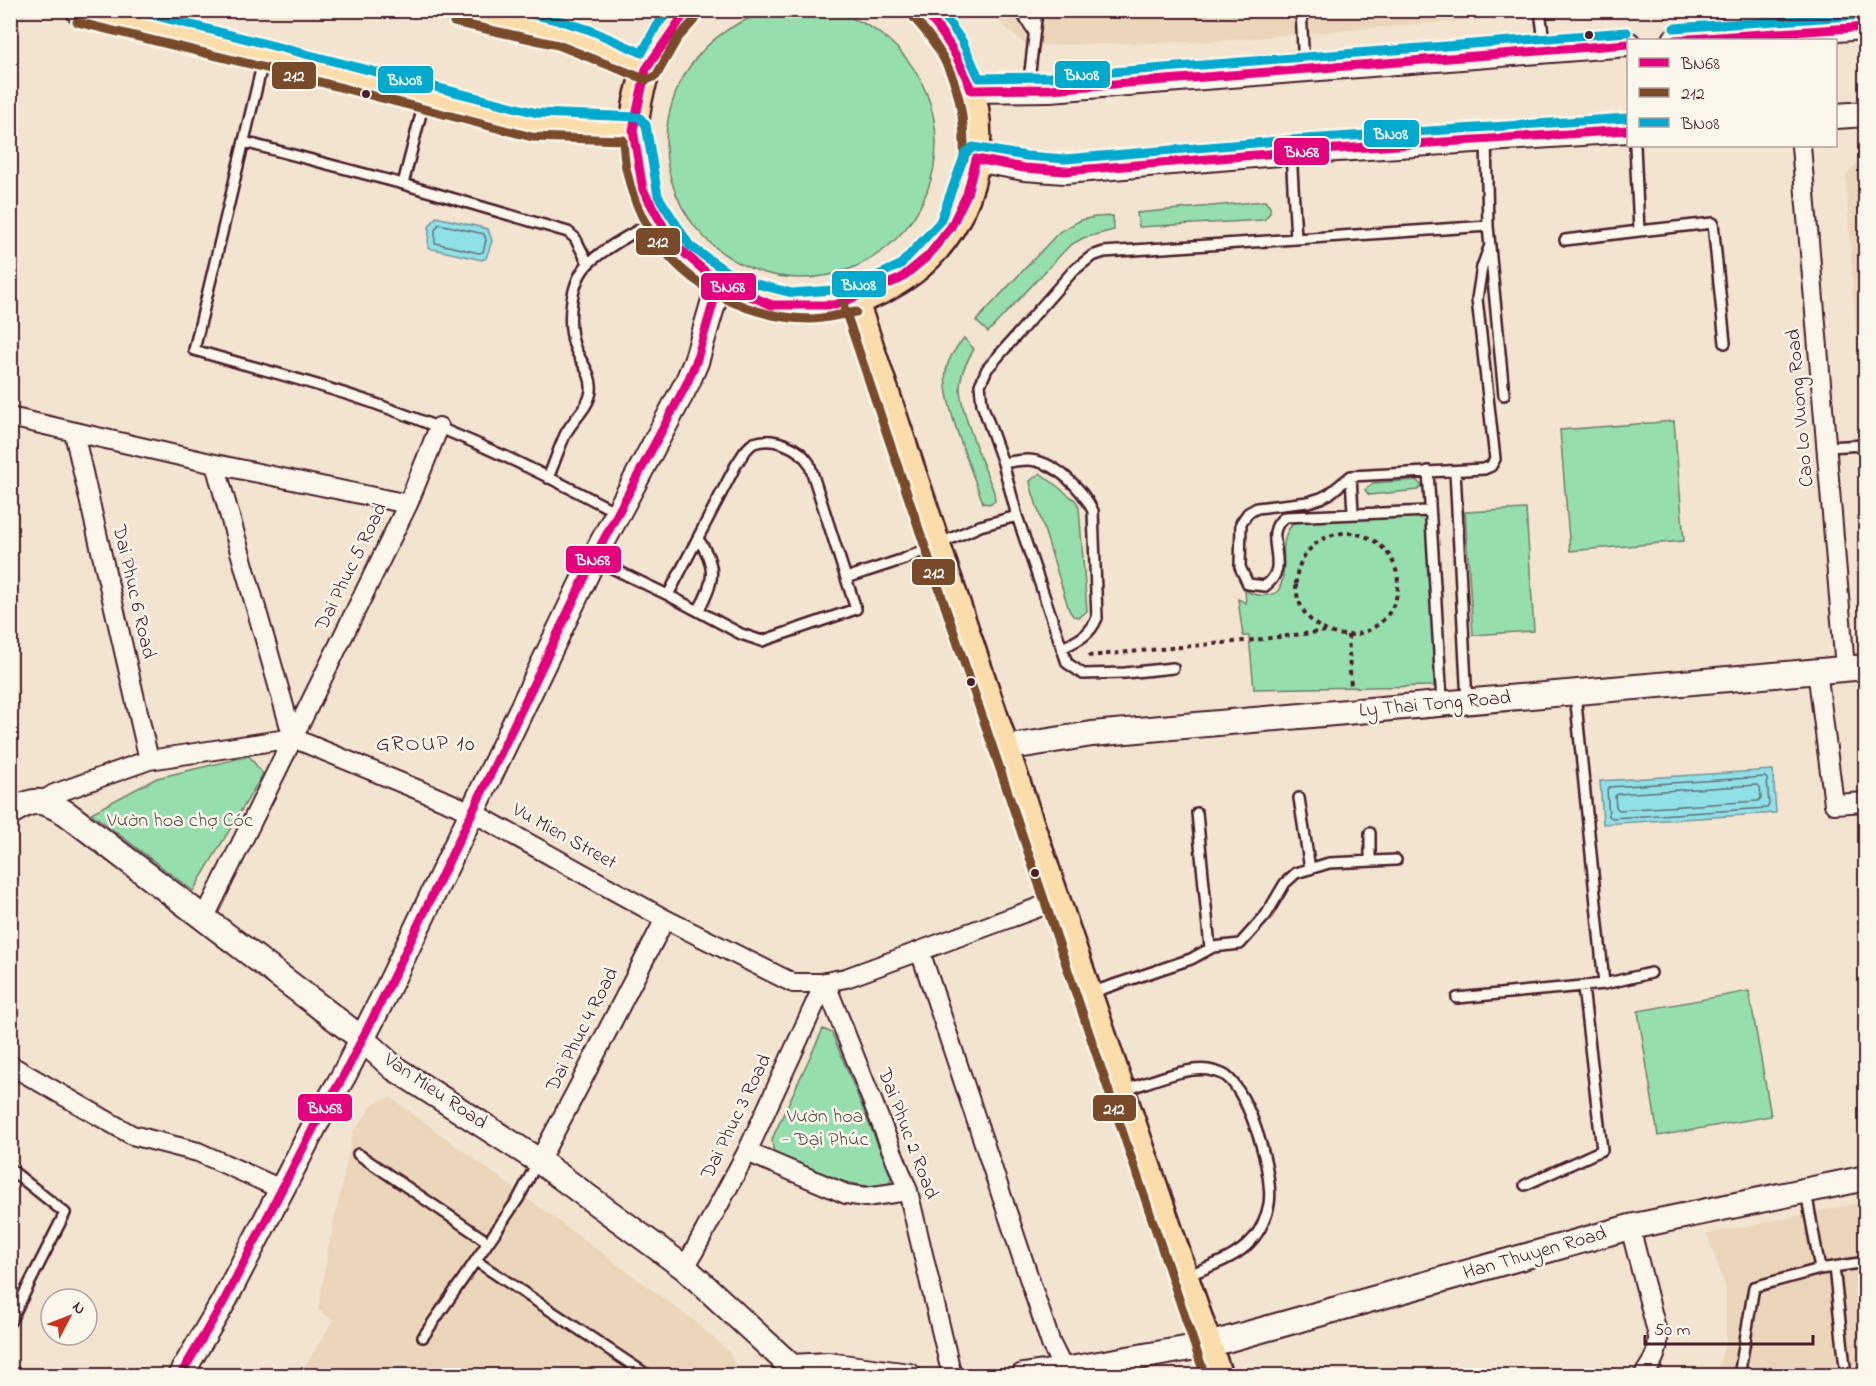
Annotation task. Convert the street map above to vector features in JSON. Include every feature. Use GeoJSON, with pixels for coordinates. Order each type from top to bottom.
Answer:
{"type":"FeatureCollection","features":[{"type":"Feature","properties":{"kind":"main road"},"geometry":{"type":"LineString","coordinates":[[80,10],[546,127],[634,128]]}},
{"type":"Feature","properties":{"kind":"main road"},"geometry":{"type":"LineString","coordinates":[[687,10],[667,32],[647,68],[638,97],[634,128],[635,154],[640,180],[656,220],[678,250],[719,283],[744,295],[778,305],[813,307],[854,300],[872,294],[894,283],[915,268],[949,231],[970,184],[976,159],[977,125],[971,90],[950,44],[923,10]]}},
{"type":"Feature","properties":{"kind":"main road"},"geometry":{"type":"LineString","coordinates":[[460,11],[561,33],[647,68]]}},
{"type":"Feature","properties":{"kind":"main road"},"geometry":{"type":"LineString","coordinates":[[854,300],[1218,1376]]}},
{"type":"Feature","properties":{"kind":"street"},"geometry":{"type":"LineString","coordinates":[[1689,39],[1793,28],[1866,27]]}},
{"type":"Feature","properties":{"kind":"street"},"geometry":{"type":"LineString","coordinates":[[971,90],[1028,89],[1627,44]]}},
{"type":"Feature","properties":{"kind":"street"},"geometry":{"type":"LineString","coordinates":[[1837,117],[1866,114]]}},
{"type":"Feature","properties":{"kind":"street"},"geometry":{"type":"LineString","coordinates":[[976,159],[1024,168],[1065,171],[1291,152],[1627,130]]}},
{"type":"Feature","properties":{"kind":"street","name":"Cao Lo Vuong Road"},"geometry":{"type":"LineString","coordinates":[[1801,147],[1826,447],[1855,667]]}},
{"type":"Feature","properties":{"kind":"street"},"geometry":{"type":"LineString","coordinates":[[180,1376],[224,1301],[362,1039],[594,560],[692,372],[719,283]]}},
{"type":"Feature","properties":{"kind":"street","name":"Dai Phuc 5 Road"},"geometry":{"type":"LineString","coordinates":[[10,417],[215,464],[408,504],[204,919]]}},
{"type":"Feature","properties":{"kind":"street"},"geometry":{"type":"LineString","coordinates":[[408,504],[439,427]]}},
{"type":"Feature","properties":{"kind":"street","name":"Dai Phuc 6 Road"},"geometry":{"type":"LineString","coordinates":[[74,433],[149,760]]}},
{"type":"Feature","properties":{"kind":"street"},"geometry":{"type":"LineString","coordinates":[[10,813],[23,805],[34,801],[41,802],[54,794],[149,760],[293,738],[215,464]]}},
{"type":"Feature","properties":{"kind":"street","name":"Ly Thai Tong Road"},"geometry":{"type":"LineString","coordinates":[[1005,748],[1092,734],[1467,703],[1855,667]]}},
{"type":"Feature","properties":{"kind":"street"},"geometry":{"type":"LineString","coordinates":[[1817,670],[1834,804],[1866,802]]}},
{"type":"Feature","properties":{"kind":"street","name":"Vu Mien Street"},"geometry":{"type":"LineString","coordinates":[[293,738],[472,812],[665,919],[793,983],[806,984],[846,978],[1056,901]]}},
{"type":"Feature","properties":{"kind":"street","name":"Van Mieu Road"},"geometry":{"type":"LineString","coordinates":[[41,802],[47,802],[66,813],[362,1039],[394,1068],[538,1161],[685,1268],[790,1371]]}},
{"type":"Feature","properties":{"kind":"street","name":"Dai Phuc 4 Road"},"geometry":{"type":"LineString","coordinates":[[538,1161],[665,919]]}},
{"type":"Feature","properties":{"kind":"street"},"geometry":{"type":"LineString","coordinates":[[920,951],[1051,1344],[1064,1370]]}},
{"type":"Feature","properties":{"kind":"street","name":"Dai Phuc 3 Road"},"geometry":{"type":"LineString","coordinates":[[685,1268],[747,1152],[825,982]]}},
{"type":"Feature","properties":{"kind":"street","name":"Dai Phuc 2 Road"},"geometry":{"type":"LineString","coordinates":[[825,982],[908,1191],[952,1376]]}},
{"type":"Feature","properties":{"kind":"street"},"geometry":{"type":"LineString","coordinates":[[10,1065],[132,1135],[198,1152],[283,1190]]}},
{"type":"Feature","properties":{"kind":"street"},"geometry":{"type":"LineString","coordinates":[[747,1152],[846,1194],[866,1197],[908,1191]]}},
{"type":"Feature","properties":{"kind":"street","name":"Han Thuyen Road"},"geometry":{"type":"LineString","coordinates":[[1023,1376],[1208,1345],[1630,1227],[1866,1178]]}},
{"type":"Feature","properties":{"kind":"street"},"geometry":{"type":"LineString","coordinates":[[1630,1227],[1658,1344],[1655,1357],[1643,1376]]}},
{"type":"Feature","properties":{"kind":"street"},"geometry":{"type":"LineString","coordinates":[[790,1371],[828,1365],[909,1376]]}},
{"type":"Feature","properties":{"kind":"lane"},"geometry":{"type":"LineString","coordinates":[[1020,10],[1034,33]]}},
{"type":"Feature","properties":{"kind":"lane"},"geometry":{"type":"LineString","coordinates":[[1028,89],[1037,11],[1050,10]]}},
{"type":"Feature","properties":{"kind":"lane"},"geometry":{"type":"LineString","coordinates":[[1300,10],[1304,69]]}},
{"type":"Feature","properties":{"kind":"lane"},"geometry":{"type":"LineString","coordinates":[[1540,10],[1545,50]]}},
{"type":"Feature","properties":{"kind":"lane"},"geometry":{"type":"LineString","coordinates":[[1715,10],[1716,37]]}},
{"type":"Feature","properties":{"kind":"lane"},"geometry":{"type":"LineString","coordinates":[[265,55],[194,350],[386,407],[439,427],[495,451],[618,513]]}},
{"type":"Feature","properties":{"kind":"lane"},"geometry":{"type":"LineString","coordinates":[[403,184],[425,97]]}},
{"type":"Feature","properties":{"kind":"lane"},"geometry":{"type":"LineString","coordinates":[[1486,139],[1488,226],[1504,395]]}},
{"type":"Feature","properties":{"kind":"lane"},"geometry":{"type":"LineString","coordinates":[[244,142],[403,184],[568,232],[575,238],[588,264]]}},
{"type":"Feature","properties":{"kind":"lane"},"geometry":{"type":"LineString","coordinates":[[1635,147],[1639,231]]}},
{"type":"Feature","properties":{"kind":"lane"},"geometry":{"type":"LineString","coordinates":[[1291,152],[1296,238]]}},
{"type":"Feature","properties":{"kind":"lane"},"geometry":{"type":"LineString","coordinates":[[548,478],[566,434],[585,407],[591,394],[591,379],[576,351],[569,329],[575,287],[588,264],[612,246],[656,220]]}},
{"type":"Feature","properties":{"kind":"lane"},"geometry":{"type":"LineString","coordinates":[[1565,240],[1713,223],[1725,343]]}},
{"type":"Feature","properties":{"kind":"lane"},"geometry":{"type":"LineString","coordinates":[[1173,668],[1083,674],[1067,663],[982,404],[980,385],[993,362],[1081,264],[1092,256],[1115,251],[1488,226]]}},
{"type":"Feature","properties":{"kind":"lane"},"geometry":{"type":"LineString","coordinates":[[1429,511],[1286,517],[1275,529],[1277,570],[1273,580],[1265,586],[1248,584],[1242,574],[1240,567],[1241,523],[1248,513],[1260,507],[1308,502],[1321,498],[1351,476],[1488,468],[1496,459],[1477,299],[1482,267],[1490,245]]}},
{"type":"Feature","properties":{"kind":"lane"},"geometry":{"type":"LineString","coordinates":[[594,560],[668,595],[741,634],[762,641],[856,609],[809,463],[797,450],[787,444],[768,442],[755,443],[747,448],[668,595]]}},
{"type":"Feature","properties":{"kind":"lane"},"geometry":{"type":"LineString","coordinates":[[1826,447],[1866,445]]}},
{"type":"Feature","properties":{"kind":"lane"},"geometry":{"type":"LineString","coordinates":[[1003,463],[1028,460],[1047,465],[1074,484],[1086,497],[1093,511],[1097,618],[1091,631],[1078,641],[1062,648]]}},
{"type":"Feature","properties":{"kind":"lane"},"geometry":{"type":"LineString","coordinates":[[1428,471],[1442,705]]}},
{"type":"Feature","properties":{"kind":"lane"},"geometry":{"type":"LineString","coordinates":[[1455,471],[1467,703]]}},
{"type":"Feature","properties":{"kind":"lane"},"geometry":{"type":"LineString","coordinates":[[1351,476],[1353,513]]}},
{"type":"Feature","properties":{"kind":"lane"},"geometry":{"type":"LineString","coordinates":[[846,578],[904,559],[980,526],[1017,516]]}},
{"type":"Feature","properties":{"kind":"lane"},"geometry":{"type":"LineString","coordinates":[[698,539],[712,568],[709,593],[698,611]]}},
{"type":"Feature","properties":{"kind":"lane"},"geometry":{"type":"LineString","coordinates":[[1575,693],[1604,984]]}},
{"type":"Feature","properties":{"kind":"lane"},"geometry":{"type":"LineString","coordinates":[[1299,798],[1310,868]]}},
{"type":"Feature","properties":{"kind":"lane"},"geometry":{"type":"LineString","coordinates":[[1197,813],[1210,948]]}},
{"type":"Feature","properties":{"kind":"lane"},"geometry":{"type":"LineString","coordinates":[[1370,833],[1370,861]]}},
{"type":"Feature","properties":{"kind":"lane"},"geometry":{"type":"LineString","coordinates":[[1088,994],[1191,959],[1210,948],[1240,944],[1266,915],[1290,878],[1296,873],[1329,863],[1396,860]]}},
{"type":"Feature","properties":{"kind":"lane"},"geometry":{"type":"LineString","coordinates":[[1457,998],[1582,987],[1652,973]]}},
{"type":"Feature","properties":{"kind":"lane"},"geometry":{"type":"LineString","coordinates":[[1525,1185],[1602,1150],[1582,987]]}},
{"type":"Feature","properties":{"kind":"lane"},"geometry":{"type":"LineString","coordinates":[[1122,1091],[1191,1071],[1211,1070],[1226,1076],[1244,1099],[1256,1128],[1266,1165],[1269,1203],[1262,1224],[1252,1240],[1239,1252],[1185,1276]]}},
{"type":"Feature","properties":{"kind":"lane"},"geometry":{"type":"LineString","coordinates":[[358,1154],[488,1242]]}},
{"type":"Feature","properties":{"kind":"lane"},"geometry":{"type":"LineString","coordinates":[[423,1337],[518,1199],[538,1161]]}},
{"type":"Feature","properties":{"kind":"lane"},"geometry":{"type":"LineString","coordinates":[[10,1169],[65,1213],[10,1322]]}},
{"type":"Feature","properties":{"kind":"lane"},"geometry":{"type":"LineString","coordinates":[[1805,1190],[1820,1269]]}},
{"type":"Feature","properties":{"kind":"lane"},"geometry":{"type":"LineString","coordinates":[[476,1261],[649,1376]]}},
{"type":"Feature","properties":{"kind":"lane"},"geometry":{"type":"LineString","coordinates":[[1739,1376],[1754,1287],[1820,1269],[1866,1262]]}},
{"type":"Feature","properties":{"kind":"lane"},"geometry":{"type":"LineString","coordinates":[[1834,1267],[1846,1376]]}},
{"type":"Feature","properties":{"kind":"path"},"geometry":{"type":"LineString","coordinates":[[1346,532],[1363,535],[1378,544],[1393,562],[1397,573],[1396,596],[1392,607],[1377,625],[1367,631],[1348,635],[1328,631],[1312,622],[1302,608],[1296,591],[1296,574],[1302,558],[1314,544],[1329,536],[1346,532]]}},
{"type":"Feature","properties":{"kind":"path"},"geometry":{"type":"LineString","coordinates":[[1088,656],[1328,631]]}},
{"type":"Feature","properties":{"kind":"path"},"geometry":{"type":"LineString","coordinates":[[1348,635],[1352,688]]}},
{"type":"Feature","properties":{"kind":"shaded area"},"geometry":{"type":"Polygon","coordinates":[[[987,11],[1575,11],[1220,41],[1027,46],[987,11]]]}},
{"type":"Feature","properties":{"kind":"shaded area"},"geometry":{"type":"Polygon","coordinates":[[[1865,153],[1865,486],[1846,176],[1865,153]]]}},
{"type":"Feature","properties":{"kind":"shaded area"},"geometry":{"type":"Polygon","coordinates":[[[390,1097],[697,1323],[730,1353],[738,1375],[299,1376],[333,1320],[318,1310],[328,1249],[353,1132],[374,1103],[390,1097]]]}},
{"type":"Feature","properties":{"kind":"shaded area"},"geometry":{"type":"Polygon","coordinates":[[[1865,1202],[1865,1375],[1716,1375],[1726,1341],[1726,1289],[1707,1234],[1865,1202]]]}},
{"type":"Feature","properties":{"kind":"green space"},"geometry":{"type":"Polygon","coordinates":[[[814,8],[853,18],[887,38],[897,47],[906,57],[926,91],[934,117],[936,143],[934,169],[926,195],[906,229],[897,239],[887,248],[853,268],[814,278],[788,278],[749,268],[737,262],[715,248],[696,229],[676,195],[668,169],[666,130],[676,91],[682,79],[696,57],[715,38],[749,18],[775,10],[814,8]]]}},
{"type":"Feature","properties":{"kind":"green space"},"geometry":{"type":"Polygon","coordinates":[[[1265,201],[1270,207],[1270,213],[1264,220],[1139,227],[1137,213],[1265,201]]]}},
{"type":"Feature","properties":{"kind":"green space"},"geometry":{"type":"Polygon","coordinates":[[[1113,216],[1114,230],[1083,238],[1069,246],[988,332],[976,321],[1059,232],[1081,220],[1113,216]]]}},
{"type":"Feature","properties":{"kind":"green space"},"geometry":{"type":"Polygon","coordinates":[[[964,338],[974,349],[961,378],[961,399],[994,492],[995,501],[989,504],[983,503],[948,400],[946,371],[955,349],[964,338]]]}},
{"type":"Feature","properties":{"kind":"green space"},"geometry":{"type":"Polygon","coordinates":[[[1674,421],[1684,541],[1570,551],[1560,430],[1674,421]]]}},
{"type":"Feature","properties":{"kind":"green space"},"geometry":{"type":"Polygon","coordinates":[[[1040,473],[1076,501],[1079,508],[1087,611],[1080,617],[1073,616],[1069,610],[1031,487],[1030,481],[1040,473]]]}},
{"type":"Feature","properties":{"kind":"green space"},"geometry":{"type":"Polygon","coordinates":[[[1416,480],[1422,486],[1418,490],[1369,495],[1365,490],[1373,483],[1416,480]]]}},
{"type":"Feature","properties":{"kind":"green space"},"geometry":{"type":"Polygon","coordinates":[[[1526,509],[1534,631],[1473,635],[1465,512],[1526,509]]]}},
{"type":"Feature","properties":{"kind":"green space"},"geometry":{"type":"Polygon","coordinates":[[[1429,511],[1434,686],[1254,689],[1249,636],[1243,636],[1238,599],[1246,603],[1245,590],[1262,595],[1270,595],[1278,591],[1282,582],[1284,544],[1290,527],[1298,520],[1429,511]]]}},
{"type":"Feature","properties":{"kind":"green space","name":"Vườn hoa chợ Cóc"},"geometry":{"type":"Polygon","coordinates":[[[249,756],[263,774],[193,891],[91,813],[157,778],[249,756]]]}},
{"type":"Feature","properties":{"kind":"green space"},"geometry":{"type":"Polygon","coordinates":[[[1749,991],[1771,1116],[1658,1136],[1638,1011],[1749,991]]]}},
{"type":"Feature","properties":{"kind":"green space","name":"Vườn hoa - Đại Phúc"},"geometry":{"type":"Polygon","coordinates":[[[823,1029],[832,1033],[891,1177],[890,1182],[884,1187],[855,1184],[830,1177],[778,1156],[773,1149],[772,1139],[823,1029]]]}},
{"type":"Feature","properties":{"kind":"water"},"geometry":{"type":"Polygon","coordinates":[[[436,217],[488,229],[492,241],[486,258],[482,260],[428,248],[429,227],[436,217]]]}},
{"type":"Feature","properties":{"kind":"water"},"geometry":{"type":"Polygon","coordinates":[[[1773,770],[1776,813],[1603,824],[1600,781],[1773,770]]]}},
{"type":"Feature","properties":{"kind":"transit line","name":"BN08"},"geometry":{"type":"LineString","coordinates":[[133,10],[537,113],[639,117],[646,125],[658,196],[690,246],[737,279],[792,293],[848,289],[900,265],[940,222],[965,154],[973,147],[1026,156],[1065,159],[1290,140],[1627,118]]}},
{"type":"Feature","properties":{"kind":"transit line","name":"BN08"},"geometry":{"type":"LineString","coordinates":[[515,10],[590,30],[642,53],[657,25],[670,10]]}},
{"type":"Feature","properties":{"kind":"transit line","name":"BN68"},"geometry":{"type":"LineString","coordinates":[[687,10],[646,69],[633,130],[643,190],[672,242],[717,282],[772,305],[835,305],[900,279],[928,256],[951,227],[967,194],[976,159],[1024,168],[1065,171],[1291,152],[1627,130]]}},
{"type":"Feature","properties":{"kind":"transit line","name":"BN68"},"geometry":{"type":"LineString","coordinates":[[923,10],[952,48],[971,90],[1050,89],[1627,44]]}},
{"type":"Feature","properties":{"kind":"transit line","name":"BN08"},"geometry":{"type":"LineString","coordinates":[[940,10],[962,41],[979,78],[1049,77],[1627,32]]}},
{"type":"Feature","properties":{"kind":"transit line","name":"BN08"},"geometry":{"type":"LineString","coordinates":[[1674,28],[1865,15]]}},
{"type":"Feature","properties":{"kind":"transit line","name":"212"},"geometry":{"type":"LineString","coordinates":[[454,22],[558,45],[647,80],[656,76],[677,39],[696,18]]}},
{"type":"Feature","properties":{"kind":"transit line","name":"212"},"geometry":{"type":"LineString","coordinates":[[914,18],[939,50],[954,83],[963,119],[964,159]]}},
{"type":"Feature","properties":{"kind":"transit line","name":"212"},"geometry":{"type":"LineString","coordinates":[[77,22],[532,137],[623,140],[626,168],[636,203],[651,232],[669,256],[692,278],[718,295],[747,308],[778,316],[816,319],[856,312]]}},
{"type":"Feature","properties":{"kind":"transit line","name":"BN68"},"geometry":{"type":"LineString","coordinates":[[1690,39],[1866,27]]}},
{"type":"Feature","properties":{"kind":"transit line","name":"BN68"},"geometry":{"type":"LineString","coordinates":[[180,1376],[224,1301],[315,1125],[344,1075],[593,560],[687,383],[696,362],[719,283]]}},
{"type":"Feature","properties":{"kind":"transit line","name":"212"},"geometry":{"type":"LineString","coordinates":[[843,304],[1205,1376]]}},
{"type":"Feature","properties":{"kind":"district","name":"GROUP 10"},"geometry":{"type":"Point","coordinates":[426,745]}}]}
